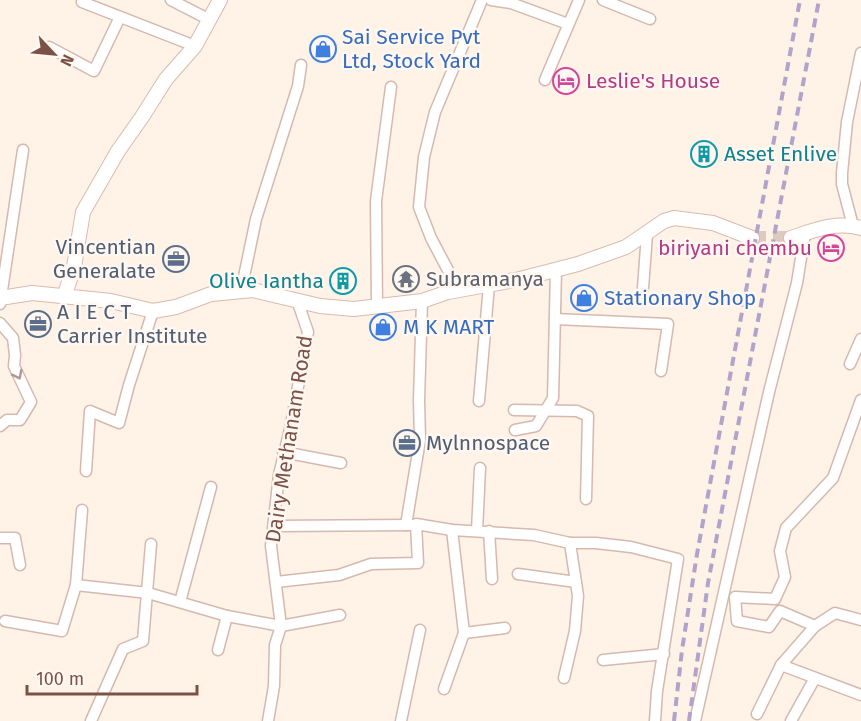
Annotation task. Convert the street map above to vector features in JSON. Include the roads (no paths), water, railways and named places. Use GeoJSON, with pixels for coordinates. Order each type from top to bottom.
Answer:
{"type":"FeatureCollection","features":[{"type":"Feature","properties":{"kind":"street"},"geometry":{"type":"LineString","coordinates":[[171,0],[210,20]]}},
{"type":"Feature","properties":{"kind":"street"},"geometry":{"type":"LineString","coordinates":[[64,297],[74,267],[83,212],[118,151],[166,79],[195,46],[220,0]]}},
{"type":"Feature","properties":{"kind":"street"},"geometry":{"type":"LineString","coordinates":[[459,291],[431,238],[419,207],[423,157],[435,112],[482,0]]}},
{"type":"Feature","properties":{"kind":"street"},"geometry":{"type":"LineString","coordinates":[[491,0],[511,3],[568,24]]}},
{"type":"Feature","properties":{"kind":"street"},"geometry":{"type":"LineString","coordinates":[[545,80],[579,0]]}},
{"type":"Feature","properties":{"kind":"street"},"geometry":{"type":"LineString","coordinates":[[603,0],[650,19]]}},
{"type":"Feature","properties":{"kind":"street"},"geometry":{"type":"LineString","coordinates":[[82,2],[195,46]]}},
{"type":"Feature","properties":{"kind":"street"},"geometry":{"type":"LineString","coordinates":[[49,47],[94,71],[120,16]]}},
{"type":"Feature","properties":{"kind":"street"},"geometry":{"type":"LineString","coordinates":[[791,238],[834,225],[857,227],[842,184],[842,173],[847,122],[861,54]]}},
{"type":"Feature","properties":{"kind":"street"},"geometry":{"type":"LineString","coordinates":[[241,291],[256,219],[298,86],[301,65]]}},
{"type":"Feature","properties":{"kind":"street"},"geometry":{"type":"LineString","coordinates":[[377,306],[376,201],[391,87]]}},
{"type":"Feature","properties":{"kind":"street"},"geometry":{"type":"LineString","coordinates":[[0,304],[23,150]]}},
{"type":"Feature","properties":{"kind":"street"},"geometry":{"type":"LineString","coordinates":[[0,297],[32,293],[111,302],[153,311],[211,294],[253,290],[320,306],[354,309],[422,301],[578,264],[626,247],[664,220],[684,218],[713,223],[752,238]]}},
{"type":"Feature","properties":{"kind":"street"},"geometry":{"type":"LineString","coordinates":[[695,721],[769,392],[796,283],[805,233]]}},
{"type":"Feature","properties":{"kind":"street"},"geometry":{"type":"LineString","coordinates":[[643,288],[647,234]]}},
{"type":"Feature","properties":{"kind":"street"},"geometry":{"type":"LineString","coordinates":[[514,430],[536,426],[553,398],[556,270]]}},
{"type":"Feature","properties":{"kind":"street"},"geometry":{"type":"LineString","coordinates":[[479,401],[489,285]]}},
{"type":"Feature","properties":{"kind":"street","name":"Dairy Methanam Road"},"geometry":{"type":"LineString","coordinates":[[268,721],[274,686],[275,645],[281,626],[271,546],[279,475],[291,425],[308,332],[297,300]]}},
{"type":"Feature","properties":{"kind":"street"},"geometry":{"type":"LineString","coordinates":[[276,582],[339,575],[371,564],[418,563],[411,525],[420,441],[422,301]]}},
{"type":"Feature","properties":{"kind":"street"},"geometry":{"type":"LineString","coordinates":[[86,471],[90,411],[119,423],[153,311]]}},
{"type":"Feature","properties":{"kind":"street"},"geometry":{"type":"LineString","coordinates":[[555,320],[668,324],[661,371]]}},
{"type":"Feature","properties":{"kind":"street"},"geometry":{"type":"LineString","coordinates":[[0,323],[13,338],[14,366],[31,402],[20,420],[7,420],[0,426]]}},
{"type":"Feature","properties":{"kind":"street"},"geometry":{"type":"LineString","coordinates":[[850,364],[861,339]]}},
{"type":"Feature","properties":{"kind":"street"},"geometry":{"type":"LineString","coordinates":[[815,626],[780,611],[769,627],[737,621],[735,597],[775,598],[785,577],[780,551],[786,528],[833,478],[861,400]]}},
{"type":"Feature","properties":{"kind":"street"},"geometry":{"type":"LineString","coordinates":[[514,410],[578,411],[588,416],[586,499]]}},
{"type":"Feature","properties":{"kind":"street"},"geometry":{"type":"LineString","coordinates":[[283,452],[341,462]]}},
{"type":"Feature","properties":{"kind":"street"},"geometry":{"type":"LineString","coordinates":[[477,531],[480,468]]}},
{"type":"Feature","properties":{"kind":"street"},"geometry":{"type":"LineString","coordinates":[[180,602],[211,487]]}},
{"type":"Feature","properties":{"kind":"street"},"geometry":{"type":"LineString","coordinates":[[5,621],[62,631],[76,585],[82,510]]}},
{"type":"Feature","properties":{"kind":"street"},"geometry":{"type":"LineString","coordinates":[[274,526],[411,525],[452,530],[489,531],[534,535],[570,543],[619,546],[678,558],[657,691],[655,721]]}},
{"type":"Feature","properties":{"kind":"street"},"geometry":{"type":"LineString","coordinates":[[444,689],[464,633],[452,530]]}},
{"type":"Feature","properties":{"kind":"street"},"geometry":{"type":"LineString","coordinates":[[489,531],[492,579]]}},
{"type":"Feature","properties":{"kind":"street"},"geometry":{"type":"LineString","coordinates":[[0,538],[15,538],[20,565]]}},
{"type":"Feature","properties":{"kind":"street"},"geometry":{"type":"LineString","coordinates":[[564,678],[575,631],[578,596],[570,543]]}},
{"type":"Feature","properties":{"kind":"street"},"geometry":{"type":"LineString","coordinates":[[91,721],[123,649],[142,640],[151,544]]}},
{"type":"Feature","properties":{"kind":"street"},"geometry":{"type":"LineString","coordinates":[[518,574],[576,582]]}},
{"type":"Feature","properties":{"kind":"street"},"geometry":{"type":"LineString","coordinates":[[76,585],[148,594],[227,616],[281,626],[340,615]]}},
{"type":"Feature","properties":{"kind":"street"},"geometry":{"type":"LineString","coordinates":[[757,714],[781,665],[815,626],[835,612],[861,620]]}},
{"type":"Feature","properties":{"kind":"street"},"geometry":{"type":"LineString","coordinates":[[218,650],[227,616]]}},
{"type":"Feature","properties":{"kind":"street"},"geometry":{"type":"LineString","coordinates":[[464,633],[505,628]]}},
{"type":"Feature","properties":{"kind":"street"},"geometry":{"type":"LineString","coordinates":[[401,721],[420,630]]}},
{"type":"Feature","properties":{"kind":"street"},"geometry":{"type":"LineString","coordinates":[[603,660],[664,654]]}},
{"type":"Feature","properties":{"kind":"street"},"geometry":{"type":"LineString","coordinates":[[781,665],[861,695]]}},
{"type":"Feature","properties":{"kind":"street"},"geometry":{"type":"LineString","coordinates":[[791,721],[815,678]]}},
{"type":"Feature","properties":{"kind":"tunnel"},"geometry":{"type":"LineString","coordinates":[[752,238],[791,238]]}},
{"type":"Feature","properties":{"kind":"railway"},"geometry":{"type":"LineString","coordinates":[[674,721],[697,554],[800,0]]}},
{"type":"Feature","properties":{"kind":"railway"},"geometry":{"type":"LineString","coordinates":[[689,721],[708,583],[819,0]]}},
{"type":"Feature","properties":{"kind":"place","name":"Sai Service Pvt Ltd, Stock Yard"},"geometry":{"type":"Point","coordinates":[323,49]}},
{"type":"Feature","properties":{"kind":"place","name":"Leslie's House"},"geometry":{"type":"Point","coordinates":[566,81]}},
{"type":"Feature","properties":{"kind":"place","name":"Asset Enlive"},"geometry":{"type":"Point","coordinates":[704,154]}},
{"type":"Feature","properties":{"kind":"place","name":"biriyani chembu"},"geometry":{"type":"Point","coordinates":[831,248]}},
{"type":"Feature","properties":{"kind":"place","name":"Vincentian Generalate"},"geometry":{"type":"Point","coordinates":[176,259]}},
{"type":"Feature","properties":{"kind":"place","name":"Subramanya"},"geometry":{"type":"Point","coordinates":[406,279]}},
{"type":"Feature","properties":{"kind":"place","name":"Olive Iantha"},"geometry":{"type":"Point","coordinates":[343,281]}},
{"type":"Feature","properties":{"kind":"place","name":"Stationary Shop"},"geometry":{"type":"Point","coordinates":[584,298]}},
{"type":"Feature","properties":{"kind":"place","name":"A I E C T Carrier Institute"},"geometry":{"type":"Point","coordinates":[38,324]}},
{"type":"Feature","properties":{"kind":"place","name":"M K MART"},"geometry":{"type":"Point","coordinates":[383,327]}},
{"type":"Feature","properties":{"kind":"place","name":"Mylnnospace"},"geometry":{"type":"Point","coordinates":[407,443]}}]}
